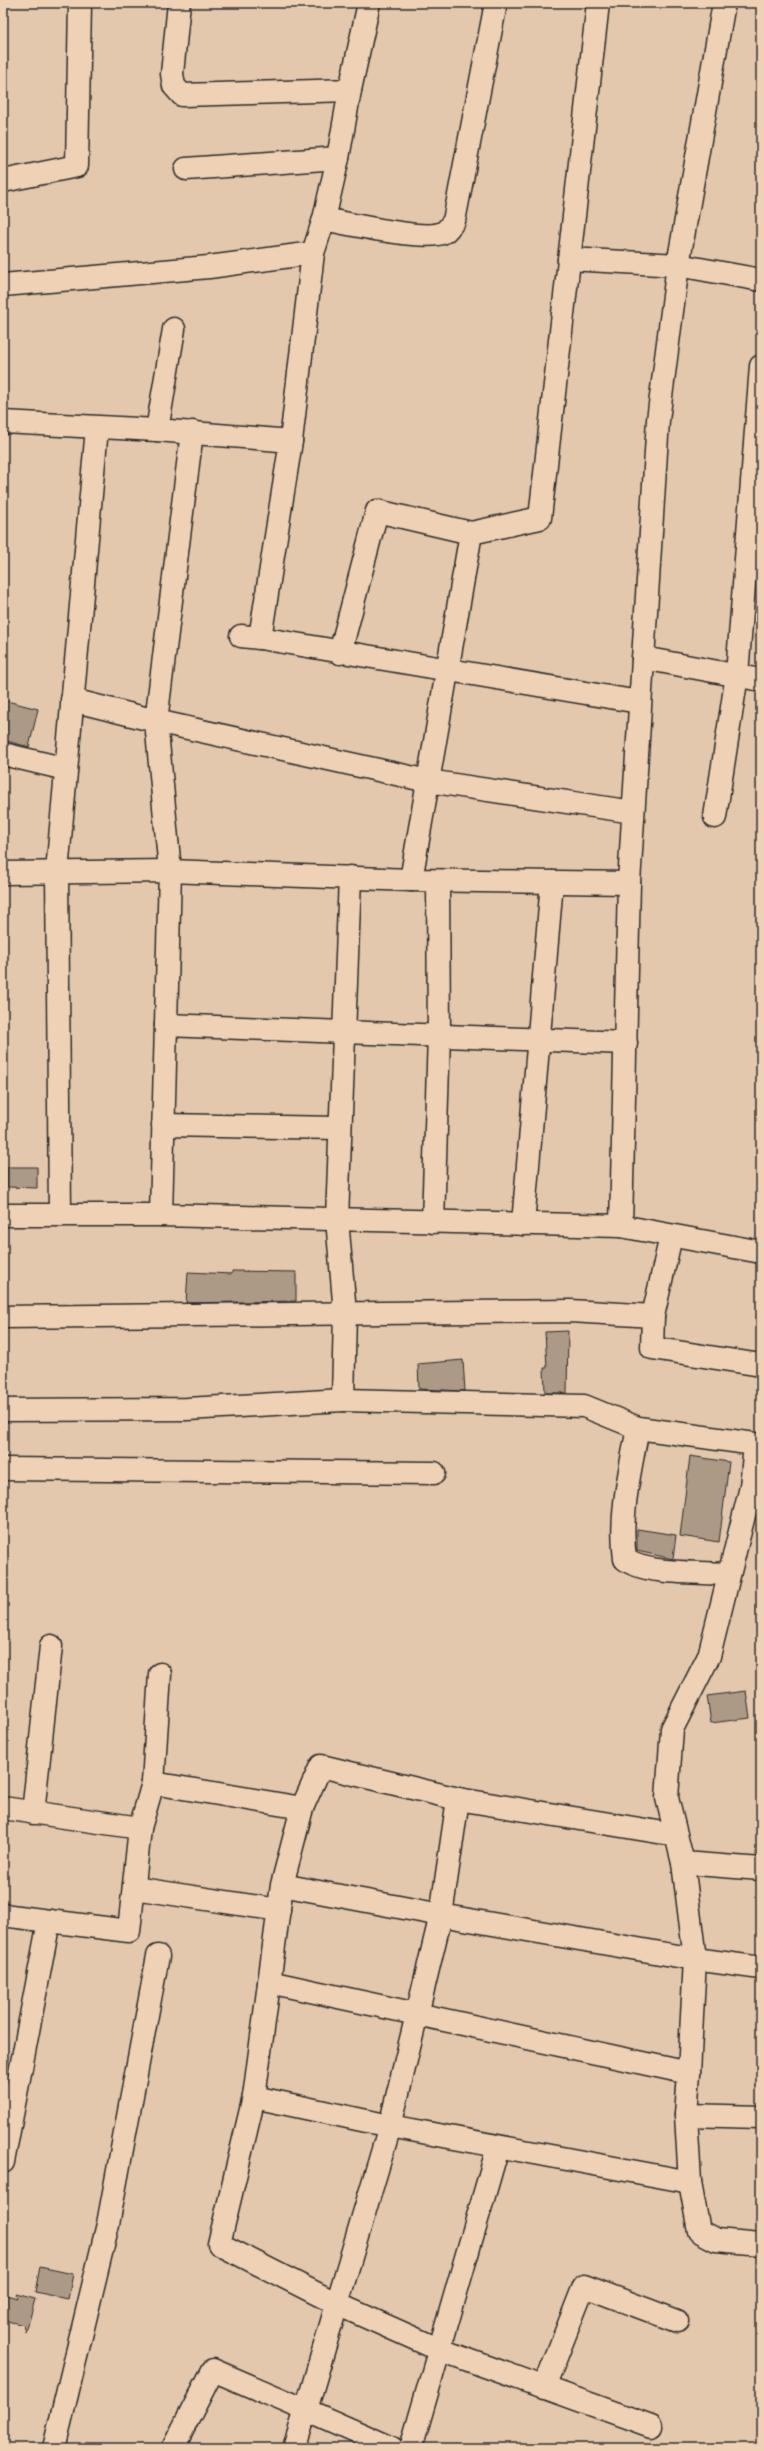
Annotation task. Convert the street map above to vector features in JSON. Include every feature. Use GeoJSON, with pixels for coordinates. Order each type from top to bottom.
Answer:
{"type":"FeatureCollection","features":[{"type":"Feature","properties":{"kind":"street"},"geometry":{"type":"LineString","coordinates":[[3,181],[77,166],[80,3]]}},
{"type":"Feature","properties":{"kind":"street"},"geometry":{"type":"LineString","coordinates":[[179,3],[172,74],[174,86],[182,95],[350,90]]}},
{"type":"Feature","properties":{"kind":"street"},"geometry":{"type":"LineString","coordinates":[[369,3],[350,90],[338,158],[324,219],[313,253],[290,441],[251,637],[639,702]]}},
{"type":"Feature","properties":{"kind":"street"},"geometry":{"type":"LineString","coordinates":[[324,219],[403,233],[429,235],[443,233],[454,221],[496,3]]}},
{"type":"Feature","properties":{"kind":"street"},"geometry":{"type":"LineString","coordinates":[[340,653],[377,511],[471,532],[540,518],[598,3]]}},
{"type":"Feature","properties":{"kind":"street"},"geometry":{"type":"LineString","coordinates":[[621,1226],[629,883],[639,702],[658,420],[678,265],[724,3]]}},
{"type":"Feature","properties":{"kind":"street"},"geometry":{"type":"LineString","coordinates":[[186,169],[338,158]]}},
{"type":"Feature","properties":{"kind":"street"},"geometry":{"type":"LineString","coordinates":[[3,285],[209,267],[313,253]]}},
{"type":"Feature","properties":{"kind":"street"},"geometry":{"type":"LineString","coordinates":[[569,259],[678,265],[761,280]]}},
{"type":"Feature","properties":{"kind":"street"},"geometry":{"type":"LineString","coordinates":[[157,430],[174,329]]}},
{"type":"Feature","properties":{"kind":"street"},"geometry":{"type":"LineString","coordinates":[[715,817],[737,675],[761,366]]}},
{"type":"Feature","properties":{"kind":"street"},"geometry":{"type":"LineString","coordinates":[[3,422],[192,432],[290,441]]}},
{"type":"Feature","properties":{"kind":"street"},"geometry":{"type":"LineString","coordinates":[[60,1215],[56,872],[97,428]]}},
{"type":"Feature","properties":{"kind":"street"},"geometry":{"type":"LineString","coordinates":[[161,1215],[170,872],[156,721],[192,432]]}},
{"type":"Feature","properties":{"kind":"street"},"geometry":{"type":"LineString","coordinates":[[411,880],[471,532]]}},
{"type":"Feature","properties":{"kind":"street"},"geometry":{"type":"LineString","coordinates":[[643,658],[761,680]]}},
{"type":"Feature","properties":{"kind":"street"},"geometry":{"type":"LineString","coordinates":[[72,700],[156,721],[428,781],[633,812]]}},
{"type":"Feature","properties":{"kind":"street"},"geometry":{"type":"LineString","coordinates":[[3,754],[66,770]]}},
{"type":"Feature","properties":{"kind":"street"},"geometry":{"type":"LineString","coordinates":[[3,873],[170,872],[411,880],[629,883]]}},
{"type":"Feature","properties":{"kind":"street"},"geometry":{"type":"LineString","coordinates":[[343,1400],[345,1313],[336,1219],[350,877]]}},
{"type":"Feature","properties":{"kind":"street"},"geometry":{"type":"LineString","coordinates":[[433,1222],[439,1036],[438,880]]}},
{"type":"Feature","properties":{"kind":"street"},"geometry":{"type":"LineString","coordinates":[[523,1224],[552,882]]}},
{"type":"Feature","properties":{"kind":"street"},"geometry":{"type":"LineString","coordinates":[[166,1025],[626,1043]]}},
{"type":"Feature","properties":{"kind":"street"},"geometry":{"type":"LineString","coordinates":[[163,1125],[340,1128]]}},
{"type":"Feature","properties":{"kind":"street"},"geometry":{"type":"LineString","coordinates":[[3,1215],[161,1215],[621,1226],[761,1252]]}},
{"type":"Feature","properties":{"kind":"street"},"geometry":{"type":"LineString","coordinates":[[671,1236],[653,1316],[652,1348],[761,1364]]}},
{"type":"Feature","properties":{"kind":"street"},"geometry":{"type":"LineString","coordinates":[[3,1317],[571,1311],[653,1316]]}},
{"type":"Feature","properties":{"kind":"street"},"geometry":{"type":"LineString","coordinates":[[3,1410],[187,1409],[343,1400],[584,1406],[638,1428],[758,1445],[751,1487],[709,1656],[672,1729],[667,1798],[683,1863],[695,1959],[686,2115],[690,2182],[699,2231],[716,2240],[761,2244]]}},
{"type":"Feature","properties":{"kind":"street"},"geometry":{"type":"LineString","coordinates":[[638,1428],[628,1482],[622,1536],[625,1559],[630,1563],[648,1568],[729,1574]]}},
{"type":"Feature","properties":{"kind":"street"},"geometry":{"type":"LineString","coordinates":[[3,1469],[434,1473]]}},
{"type":"Feature","properties":{"kind":"street"},"geometry":{"type":"LineString","coordinates":[[33,1813],[51,1646]]}},
{"type":"Feature","properties":{"kind":"street"},"geometry":{"type":"LineString","coordinates":[[3,1915],[129,1931],[140,1828],[153,1783],[160,1674]]}},
{"type":"Feature","properties":{"kind":"street"},"geometry":{"type":"LineString","coordinates":[[651,2426],[438,2349],[336,2304],[219,2244],[254,2097],[282,1885],[302,1808],[321,1766],[458,1799],[676,1835]]}},
{"type":"Feature","properties":{"kind":"street"},"geometry":{"type":"LineString","coordinates":[[153,1783],[302,1808]]}},
{"type":"Feature","properties":{"kind":"street"},"geometry":{"type":"LineString","coordinates":[[294,2448],[390,2126],[441,1915],[458,1799]]}},
{"type":"Feature","properties":{"kind":"street"},"geometry":{"type":"LineString","coordinates":[[3,1808],[140,1828]]}},
{"type":"Feature","properties":{"kind":"street"},"geometry":{"type":"LineString","coordinates":[[683,1863],[761,1869]]}},
{"type":"Feature","properties":{"kind":"street"},"geometry":{"type":"LineString","coordinates":[[282,1885],[441,1915],[695,1959],[761,1968]]}},
{"type":"Feature","properties":{"kind":"street"},"geometry":{"type":"LineString","coordinates":[[134,1888],[279,1910]]}},
{"type":"Feature","properties":{"kind":"street"},"geometry":{"type":"LineString","coordinates":[[3,2162],[49,1921]]}},
{"type":"Feature","properties":{"kind":"street"},"geometry":{"type":"LineString","coordinates":[[54,2448],[108,2224],[158,1956]]}},
{"type":"Feature","properties":{"kind":"street"},"geometry":{"type":"LineString","coordinates":[[269,1982],[689,2073]]}},
{"type":"Feature","properties":{"kind":"street"},"geometry":{"type":"LineString","coordinates":[[254,2097],[390,2126],[690,2182]]}},
{"type":"Feature","properties":{"kind":"street"},"geometry":{"type":"LineString","coordinates":[[686,2115],[761,2117]]}},
{"type":"Feature","properties":{"kind":"street"},"geometry":{"type":"LineString","coordinates":[[411,2448],[438,2349],[498,2147]]}},
{"type":"Feature","properties":{"kind":"street"},"geometry":{"type":"LineString","coordinates":[[544,2388],[584,2286],[678,2321]]}},
{"type":"Feature","properties":{"kind":"street"},"geometry":{"type":"LineString","coordinates":[[174,2448],[213,2370],[392,2448]]}},
{"type":"Feature","properties":{"kind":"building"},"geometry":{"type":"Polygon","coordinates":[[[3,700],[38,709],[29,747],[3,740],[3,700]]]}},
{"type":"Feature","properties":{"kind":"building"},"geometry":{"type":"Polygon","coordinates":[[[7,1167],[37,1167],[37,1188],[7,1187],[7,1167]]]}},
{"type":"Feature","properties":{"kind":"building"},"geometry":{"type":"Polygon","coordinates":[[[232,1271],[296,1272],[296,1301],[186,1303],[188,1272],[232,1274],[232,1271]]]}},
{"type":"Feature","properties":{"kind":"building"},"geometry":{"type":"Polygon","coordinates":[[[568,1331],[567,1393],[545,1393],[544,1368],[547,1368],[545,1332],[568,1331]]]}},
{"type":"Feature","properties":{"kind":"building"},"geometry":{"type":"Polygon","coordinates":[[[463,1360],[465,1391],[419,1389],[418,1364],[463,1360]]]}},
{"type":"Feature","properties":{"kind":"building"},"geometry":{"type":"Polygon","coordinates":[[[690,1456],[729,1462],[719,1542],[680,1536],[690,1456]]]}},
{"type":"Feature","properties":{"kind":"building"},"geometry":{"type":"Polygon","coordinates":[[[637,1529],[676,1535],[673,1559],[637,1551],[637,1529]]]}},
{"type":"Feature","properties":{"kind":"building"},"geometry":{"type":"Polygon","coordinates":[[[746,1691],[750,1718],[711,1723],[707,1696],[746,1691]]]}},
{"type":"Feature","properties":{"kind":"building"},"geometry":{"type":"Polygon","coordinates":[[[40,2267],[73,2274],[68,2299],[35,2292],[40,2267]]]}},
{"type":"Feature","properties":{"kind":"building"},"geometry":{"type":"Polygon","coordinates":[[[3,2294],[17,2298],[16,2294],[35,2299],[26,2333],[24,2325],[3,2320],[3,2294]]]}}]}
